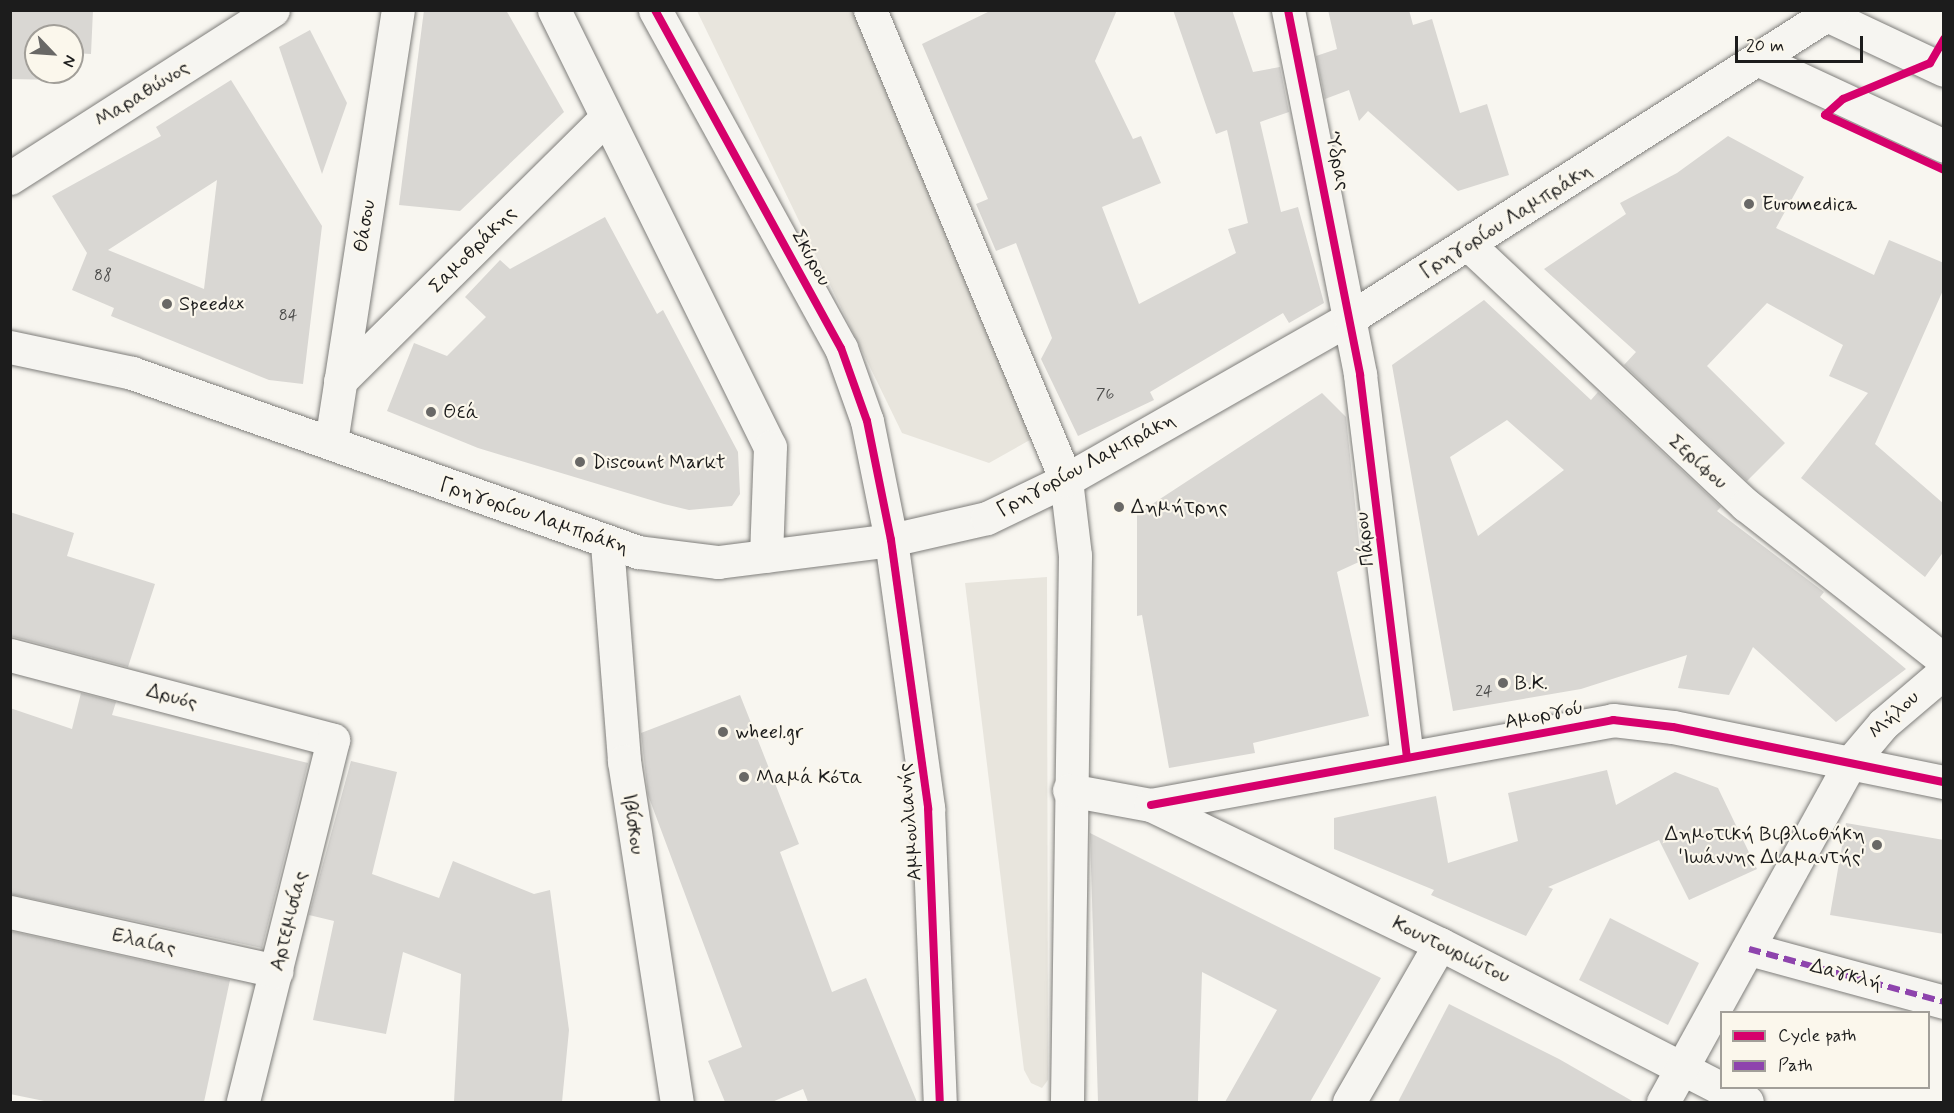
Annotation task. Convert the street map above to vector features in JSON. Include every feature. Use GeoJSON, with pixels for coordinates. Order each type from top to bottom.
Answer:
{"type":"FeatureCollection","features":[{"type":"Feature","properties":{"kind":"street","name":"Μαραθώνος"},"geometry":{"type":"LineString","coordinates":[[10,178],[273,10]]}},
{"type":"Feature","properties":{"kind":"street","name":"Θάσου"},"geometry":{"type":"LineString","coordinates":[[331,442],[398,10]]}},
{"type":"Feature","properties":{"kind":"street"},"geometry":{"type":"LineString","coordinates":[[554,10],[605,118],[707,311],[770,447],[766,556]]}},
{"type":"Feature","properties":{"kind":"street","name":"Σκύρου"},"geometry":{"type":"LineString","coordinates":[[655,10],[841,348],[867,421],[891,540]]}},
{"type":"Feature","properties":{"kind":"street"},"geometry":{"type":"LineString","coordinates":[[870,10],[1066,480],[1075,555],[1069,790],[1067,1102]]}},
{"type":"Feature","properties":{"kind":"street","name":"Ύδρας"},"geometry":{"type":"LineString","coordinates":[[1288,10],[1350,318]]}},
{"type":"Feature","properties":{"kind":"street"},"geometry":{"type":"LineString","coordinates":[[1831,13],[1944,70]]}},
{"type":"Feature","properties":{"kind":"street","name":"Γρηγορίου Λαμπράκη"},"geometry":{"type":"LineString","coordinates":[[10,347],[132,373],[331,442],[607,544],[693,562],[766,556],[891,540],[987,518],[1066,480],[1350,318],[1831,13]]}},
{"type":"Feature","properties":{"kind":"street"},"geometry":{"type":"LineString","coordinates":[[1760,60],[1944,146]]}},
{"type":"Feature","properties":{"kind":"street","name":"Σαμοθράκης"},"geometry":{"type":"LineString","coordinates":[[340,381],[605,118]]}},
{"type":"Feature","properties":{"kind":"street","name":"Σερίφου"},"geometry":{"type":"LineString","coordinates":[[1468,245],[1746,506],[1944,660]]}},
{"type":"Feature","properties":{"kind":"street","name":"Πάρου"},"geometry":{"type":"LineString","coordinates":[[1350,318],[1407,757]]}},
{"type":"Feature","properties":{"kind":"street","name":"Αμμουλιανής"},"geometry":{"type":"LineString","coordinates":[[891,540],[928,807],[940,1102]]}},
{"type":"Feature","properties":{"kind":"street","name":"Ιβίσκου"},"geometry":{"type":"LineString","coordinates":[[607,544],[622,749],[677,1102]]}},
{"type":"Feature","properties":{"kind":"street","name":"Δρυός"},"geometry":{"type":"LineString","coordinates":[[10,655],[333,740]]}},
{"type":"Feature","properties":{"kind":"street","name":"Μήλου"},"geometry":{"type":"LineString","coordinates":[[1663,1102],[1850,763],[1883,724],[1944,672]]}},
{"type":"Feature","properties":{"kind":"street","name":"Αμοργού"},"geometry":{"type":"LineString","coordinates":[[1151,805],[1407,757],[1626,720],[1944,782]]}},
{"type":"Feature","properties":{"kind":"street","name":"Αρτεμισίας"},"geometry":{"type":"LineString","coordinates":[[243,1102],[333,740]]}},
{"type":"Feature","properties":{"kind":"street"},"geometry":{"type":"LineString","coordinates":[[1069,790],[1151,805]]}},
{"type":"Feature","properties":{"kind":"street","name":"Κουντουριώτου"},"geometry":{"type":"LineString","coordinates":[[1151,805],[1440,944],[1684,1066],[1720,1087]]}},
{"type":"Feature","properties":{"kind":"street","name":"Ελαίας"},"geometry":{"type":"LineString","coordinates":[[10,912],[277,971]]}},
{"type":"Feature","properties":{"kind":"street"},"geometry":{"type":"LineString","coordinates":[[1349,1102],[1440,944]]}},
{"type":"Feature","properties":{"kind":"street","name":"Δαγκλή"},"geometry":{"type":"LineString","coordinates":[[1749,949],[1944,1002]]}},
{"type":"Feature","properties":{"kind":"street","name":"Κουντουριώτου"},"geometry":{"type":"LineString","coordinates":[[1724,1089],[1747,1102]]}},
{"type":"Feature","properties":{"kind":"shaded area"},"geometry":{"type":"Polygon","coordinates":[[[697,11],[862,11],[1037,436],[989,463],[902,433],[697,11]]]}},
{"type":"Feature","properties":{"kind":"shaded area"},"geometry":{"type":"Polygon","coordinates":[[[1047,577],[1048,1080],[1042,1088],[1031,1083],[1024,1070],[965,583],[1047,577]]]}},
{"type":"Feature","properties":{"kind":"building"},"geometry":{"type":"Polygon","coordinates":[[[12,10],[93,10],[91,54],[84,54],[84,24],[24,24],[24,79],[10,79],[12,10]]]}},
{"type":"Feature","properties":{"kind":"building"},"geometry":{"type":"Polygon","coordinates":[[[424,10],[506,10],[564,112],[460,211],[399,205],[424,10]]]}},
{"type":"Feature","properties":{"kind":"building"},"geometry":{"type":"Polygon","coordinates":[[[992,10],[1117,10],[1095,61],[1133,139],[1141,136],[1161,183],[1102,207],[1139,304],[1236,253],[1228,229],[1248,223],[1227,130],[1216,134],[1173,10],[1232,10],[1253,72],[1280,67],[1289,112],[1260,122],[1281,212],[1298,207],[1324,303],[1289,323],[1283,313],[1150,392],[1154,400],[1078,436],[1041,359],[1052,338],[1016,243],[996,251],[976,204],[988,199],[922,44],[992,10]]]}},
{"type":"Feature","properties":{"kind":"building"},"geometry":{"type":"Polygon","coordinates":[[[1328,10],[1409,10],[1413,25],[1432,19],[1460,113],[1487,104],[1509,175],[1458,191],[1368,111],[1359,121],[1349,90],[1325,99],[1316,56],[1337,49],[1328,10]]]}},
{"type":"Feature","properties":{"kind":"building"},"geometry":{"type":"Polygon","coordinates":[[[310,30],[347,103],[322,174],[279,47],[310,30]]]}},
{"type":"Feature","properties":{"kind":"building"},"geometry":{"type":"Polygon","coordinates":[[[231,80],[322,226],[303,384],[269,380],[111,316],[114,308],[72,290],[87,253],[52,196],[161,136],[156,127],[231,80]],[[217,180],[108,250],[204,289],[217,180]]]}},
{"type":"Feature","properties":{"kind":"building"},"geometry":{"type":"Polygon","coordinates":[[[1728,136],[1804,177],[1776,228],[1874,275],[1889,240],[1944,263],[1944,288],[1875,444],[1944,504],[1944,551],[1925,577],[1801,478],[1868,393],[1829,376],[1843,345],[1767,303],[1707,366],[1785,443],[1747,481],[1624,365],[1636,352],[1544,269],[1626,214],[1620,203],[1677,173],[1728,136]]]}},
{"type":"Feature","properties":{"kind":"building"},"geometry":{"type":"Polygon","coordinates":[[[605,217],[657,314],[663,310],[738,452],[740,494],[732,506],[689,510],[664,504],[478,448],[387,411],[414,343],[447,356],[486,317],[465,297],[500,260],[510,269],[605,217]]]}},
{"type":"Feature","properties":{"kind":"building"},"geometry":{"type":"Polygon","coordinates":[[[1484,300],[1591,400],[1598,392],[1721,507],[1717,511],[1824,592],[1820,597],[1906,669],[1836,722],[1753,647],[1729,695],[1678,688],[1687,655],[1581,689],[1453,711],[1392,365],[1484,300]],[[1507,420],[1450,457],[1478,536],[1564,470],[1507,420]]]}},
{"type":"Feature","properties":{"kind":"building"},"geometry":{"type":"Polygon","coordinates":[[[1322,393],[1346,417],[1361,561],[1337,572],[1369,716],[1253,743],[1255,753],[1169,768],[1142,615],[1137,616],[1137,514],[1322,393]]]}},
{"type":"Feature","properties":{"kind":"building"},"geometry":{"type":"Polygon","coordinates":[[[10,512],[74,533],[67,556],[155,584],[128,667],[10,636],[10,512]]]}},
{"type":"Feature","properties":{"kind":"building"},"geometry":{"type":"Polygon","coordinates":[[[81,693],[116,702],[112,715],[308,763],[262,948],[10,894],[10,708],[72,729],[81,693]]]}},
{"type":"Feature","properties":{"kind":"building"},"geometry":{"type":"Polygon","coordinates":[[[740,695],[799,844],[780,852],[832,992],[866,978],[917,1102],[808,1102],[803,1089],[772,1102],[725,1102],[708,1061],[742,1047],[648,795],[641,733],[740,695]]]}},
{"type":"Feature","properties":{"kind":"building"},"geometry":{"type":"Polygon","coordinates":[[[351,761],[397,772],[372,874],[439,898],[453,861],[534,894],[550,890],[569,1030],[562,1102],[454,1102],[461,974],[403,952],[386,1034],[313,1020],[334,921],[309,915],[351,761]]]}},
{"type":"Feature","properties":{"kind":"building"},"geometry":{"type":"Polygon","coordinates":[[[1607,770],[1616,805],[1675,772],[1718,788],[1757,869],[1689,900],[1659,840],[1548,887],[1553,889],[1526,936],[1431,895],[1434,890],[1334,849],[1334,818],[1436,796],[1448,863],[1518,841],[1508,793],[1607,770]]]}},
{"type":"Feature","properties":{"kind":"building"},"geometry":{"type":"Polygon","coordinates":[[[1846,823],[1944,840],[1944,934],[1830,915],[1846,823]]]}},
{"type":"Feature","properties":{"kind":"building"},"geometry":{"type":"Polygon","coordinates":[[[1090,833],[1381,978],[1310,1102],[1225,1102],[1277,1010],[1202,972],[1198,1102],[1098,1102],[1090,833]]]}},
{"type":"Feature","properties":{"kind":"building"},"geometry":{"type":"Polygon","coordinates":[[[1610,918],[1699,963],[1668,1025],[1579,980],[1610,918]]]}},
{"type":"Feature","properties":{"kind":"building"},"geometry":{"type":"Polygon","coordinates":[[[10,931],[230,980],[204,1102],[49,1102],[10,1094],[10,931]]]}},
{"type":"Feature","properties":{"kind":"building"},"geometry":{"type":"Polygon","coordinates":[[[1449,1004],[1559,1059],[1634,1102],[1398,1102],[1449,1004]]]}},
{"type":"Feature","properties":{"kind":"marked path"},"geometry":{"type":"LineString","coordinates":[[1749,949],[1944,1002]]}},
{"type":"Feature","properties":{"kind":"cycle path"},"geometry":{"type":"LineString","coordinates":[[655,10],[841,348],[867,421],[891,540],[928,808],[940,1102]]}},
{"type":"Feature","properties":{"kind":"cycle path"},"geometry":{"type":"LineString","coordinates":[[1288,10],[1360,375],[1407,757]]}},
{"type":"Feature","properties":{"kind":"cycle path"},"geometry":{"type":"LineString","coordinates":[[1944,39],[1930,63],[1843,99],[1825,115],[1944,170]]}},
{"type":"Feature","properties":{"kind":"cycle path"},"geometry":{"type":"LineString","coordinates":[[1151,805],[1613,720],[1673,727],[1944,782]]}},
{"type":"Feature","properties":{"kind":"place","name":"Euromedica"},"geometry":{"type":"Point","coordinates":[1749,204]}},
{"type":"Feature","properties":{"kind":"place","name":"Speedex"},"geometry":{"type":"Point","coordinates":[167,304]}},
{"type":"Feature","properties":{"kind":"place","name":"Θεά"},"geometry":{"type":"Point","coordinates":[431,412]}},
{"type":"Feature","properties":{"kind":"place","name":"Discount Markt"},"geometry":{"type":"Point","coordinates":[580,462]}},
{"type":"Feature","properties":{"kind":"place","name":"Δημήτρης"},"geometry":{"type":"Point","coordinates":[1119,507]}},
{"type":"Feature","properties":{"kind":"place","name":"Β.Κ."},"geometry":{"type":"Point","coordinates":[1503,683]}},
{"type":"Feature","properties":{"kind":"place","name":"wheel.gr"},"geometry":{"type":"Point","coordinates":[723,732]}},
{"type":"Feature","properties":{"kind":"place","name":"Μαμά Κότα"},"geometry":{"type":"Point","coordinates":[744,777]}},
{"type":"Feature","properties":{"kind":"place","name":"Δημοτική Βιβλιοθήκη 'Ιωάννης Διαμαντής'"},"geometry":{"type":"Point","coordinates":[1877,845]}}]}
